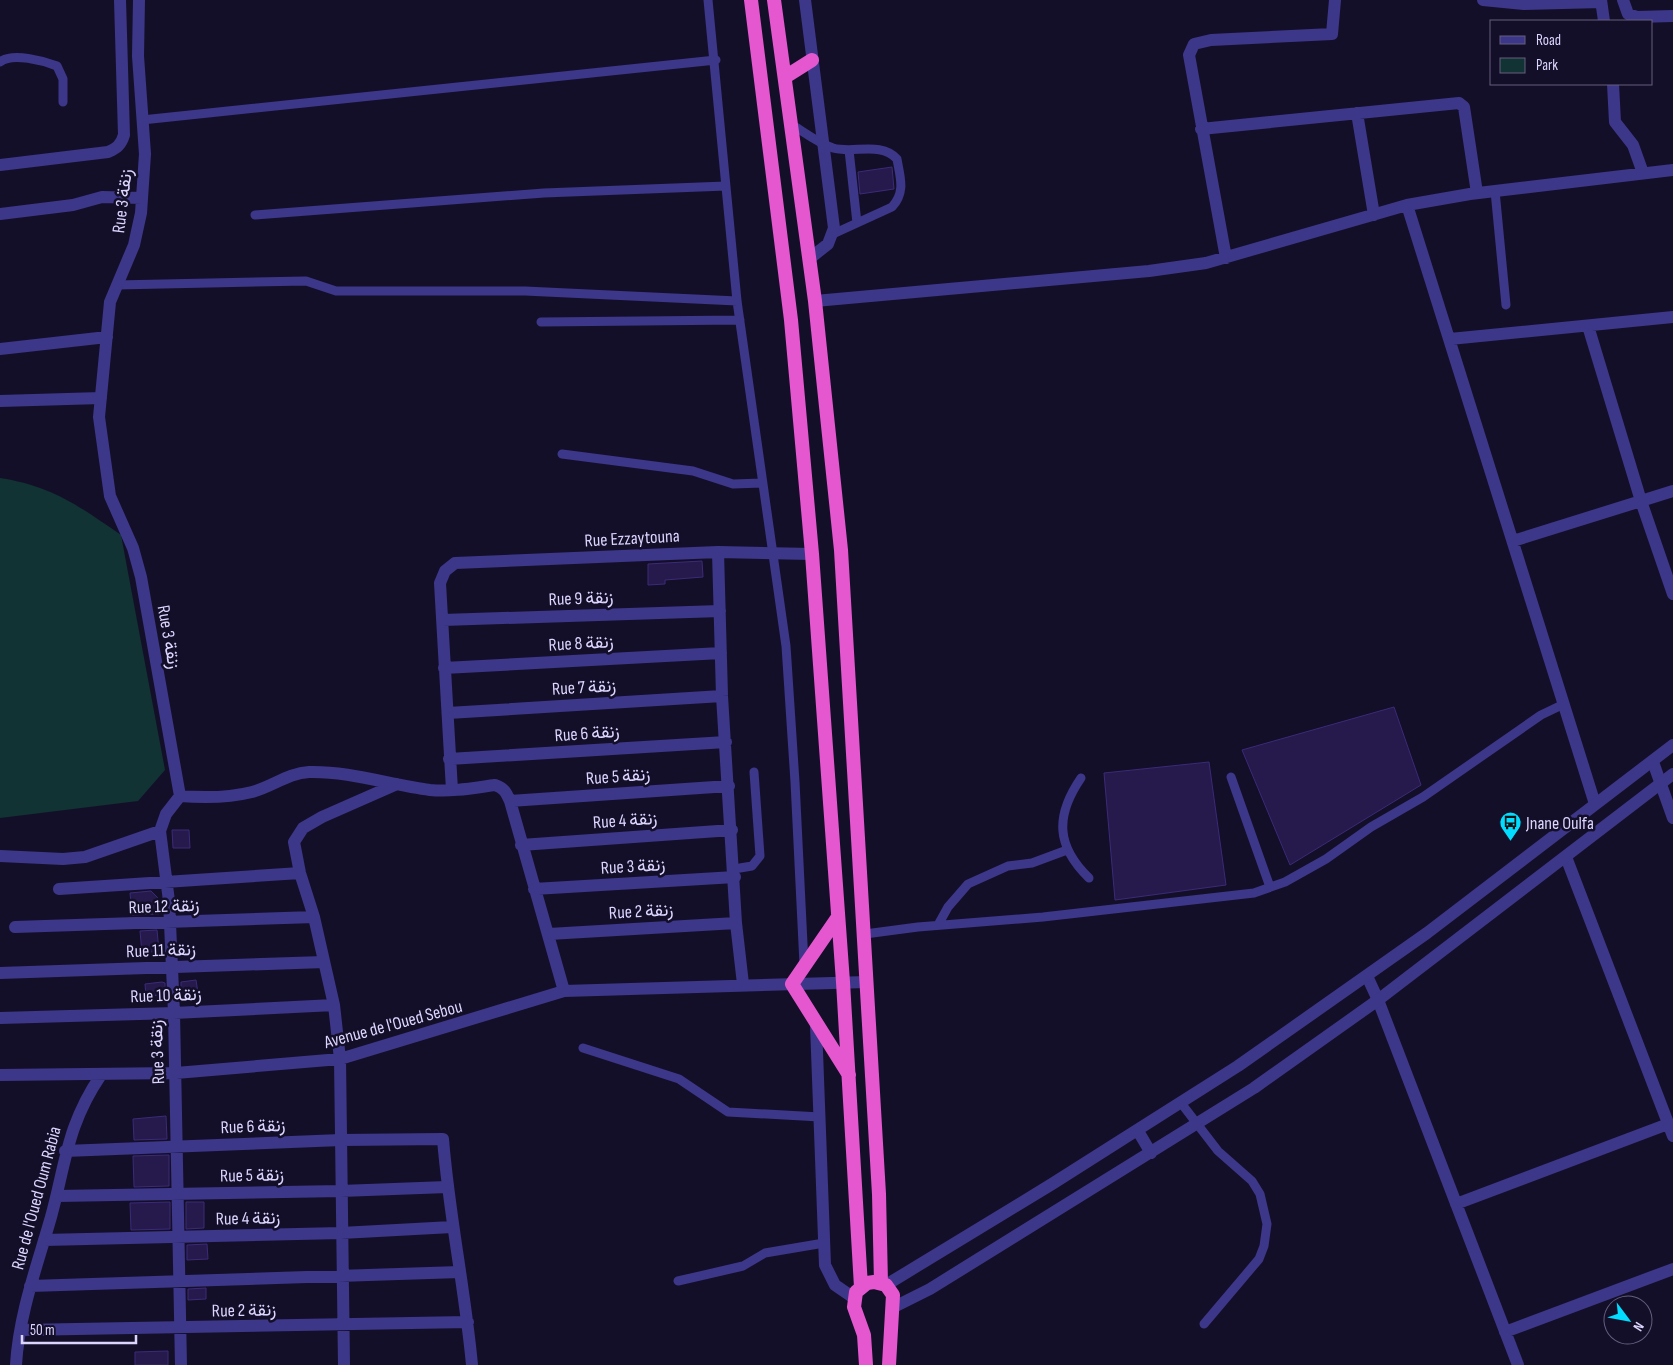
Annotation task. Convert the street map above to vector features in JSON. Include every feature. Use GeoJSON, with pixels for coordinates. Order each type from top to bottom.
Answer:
{"type":"FeatureCollection","features":[{"type":"Feature","properties":{"kind":"highway"},"geometry":{"type":"LineString","coordinates":[[751,0],[792,320],[812,554],[844,982],[858,1292],[854,1308],[864,1335],[866,1365]]}},
{"type":"Feature","properties":{"kind":"highway"},"geometry":{"type":"LineString","coordinates":[[774,0],[815,301],[841,550],[868,982],[883,1284],[893,1295],[894,1308],[889,1365]]}},
{"type":"Feature","properties":{"kind":"highway"},"geometry":{"type":"LineString","coordinates":[[784,77],[812,60]]}},
{"type":"Feature","properties":{"kind":"highway"},"geometry":{"type":"LineString","coordinates":[[838,916],[792,984],[849,1075]]}},
{"type":"Feature","properties":{"kind":"highway"},"geometry":{"type":"LineString","coordinates":[[858,1292],[867,1283],[883,1284]]}},
{"type":"Feature","properties":{"kind":"street"},"geometry":{"type":"LineString","coordinates":[[0,165],[108,152],[116,149],[122,142],[124,135],[120,0]]}},
{"type":"Feature","properties":{"kind":"street"},"geometry":{"type":"LineString","coordinates":[[805,0],[833,234],[828,244],[809,259]]}},
{"type":"Feature","properties":{"kind":"street"},"geometry":{"type":"LineString","coordinates":[[1226,258],[1189,55],[1194,44],[1225,39],[1332,34],[1334,0]]}},
{"type":"Feature","properties":{"kind":"street"},"geometry":{"type":"LineString","coordinates":[[1483,0],[1524,4],[1601,1],[1604,20]]}},
{"type":"Feature","properties":{"kind":"street"},"geometry":{"type":"LineString","coordinates":[[1623,0],[1628,14],[1637,17],[1673,16]]}},
{"type":"Feature","properties":{"kind":"street","name":"Rue 3 زنقة"},"geometry":{"type":"LineString","coordinates":[[138,1],[138,56],[145,154],[142,198],[134,244],[110,302],[99,417],[110,496],[133,548],[141,577],[180,796]]}},
{"type":"Feature","properties":{"kind":"street"},"geometry":{"type":"LineString","coordinates":[[1613,85],[1615,122],[1633,145],[1643,173]]}},
{"type":"Feature","properties":{"kind":"street"},"geometry":{"type":"LineString","coordinates":[[1201,129],[1462,104],[1477,193]]}},
{"type":"Feature","properties":{"kind":"street"},"geometry":{"type":"LineString","coordinates":[[1357,113],[1374,215]]}},
{"type":"Feature","properties":{"kind":"street"},"geometry":{"type":"LineString","coordinates":[[815,301],[1149,271],[1206,263],[1407,205],[1477,193],[1673,170]]}},
{"type":"Feature","properties":{"kind":"street"},"geometry":{"type":"LineString","coordinates":[[0,214],[73,205],[102,197],[142,198]]}},
{"type":"Feature","properties":{"kind":"street"},"geometry":{"type":"LineString","coordinates":[[1407,205],[1595,804]]}},
{"type":"Feature","properties":{"kind":"street"},"geometry":{"type":"LineString","coordinates":[[1450,339],[1673,317]]}},
{"type":"Feature","properties":{"kind":"street"},"geometry":{"type":"LineString","coordinates":[[1588,326],[1641,501],[1673,594]]}},
{"type":"Feature","properties":{"kind":"street"},"geometry":{"type":"LineString","coordinates":[[0,349],[107,337]]}},
{"type":"Feature","properties":{"kind":"street"},"geometry":{"type":"LineString","coordinates":[[0,401],[101,398]]}},
{"type":"Feature","properties":{"kind":"street"},"geometry":{"type":"LineString","coordinates":[[1513,541],[1673,491]]}},
{"type":"Feature","properties":{"kind":"street"},"geometry":{"type":"LineString","coordinates":[[718,552],[722,696],[732,830],[736,923],[743,984]]}},
{"type":"Feature","properties":{"kind":"street","name":"Rue Ezzaytouna"},"geometry":{"type":"LineString","coordinates":[[442,620],[440,583],[445,571],[455,563],[718,552],[812,554]]}},
{"type":"Feature","properties":{"kind":"street","name":"Rue 9 زنقة"},"geometry":{"type":"LineString","coordinates":[[442,620],[720,611]]}},
{"type":"Feature","properties":{"kind":"street"},"geometry":{"type":"LineString","coordinates":[[442,620],[452,790]]}},
{"type":"Feature","properties":{"kind":"street","name":"Rue 8 زنقة"},"geometry":{"type":"LineString","coordinates":[[444,668],[721,653]]}},
{"type":"Feature","properties":{"kind":"street","name":"Rue 7 زنقة"},"geometry":{"type":"LineString","coordinates":[[448,713],[722,696]]}},
{"type":"Feature","properties":{"kind":"street","name":"Rue 6 زنقة"},"geometry":{"type":"LineString","coordinates":[[449,758],[726,742]]}},
{"type":"Feature","properties":{"kind":"street"},"geometry":{"type":"LineString","coordinates":[[883,1284],[1138,1131],[1238,1066],[1427,933],[1595,804],[1654,762],[1673,745]]}},
{"type":"Feature","properties":{"kind":"street"},"geometry":{"type":"LineString","coordinates":[[1654,762],[1673,818]]}},
{"type":"Feature","properties":{"kind":"street"},"geometry":{"type":"LineString","coordinates":[[0,856],[63,859],[85,857],[160,831],[166,814],[180,796],[203,798],[253,792],[307,772],[330,772],[431,790],[452,790],[495,785],[506,791],[510,801],[564,992]]}},
{"type":"Feature","properties":{"kind":"street"},"geometry":{"type":"LineString","coordinates":[[894,1308],[930,1289],[1254,1088],[1378,1000],[1673,774]]}},
{"type":"Feature","properties":{"kind":"street"},"geometry":{"type":"LineString","coordinates":[[344,1365],[340,1059],[334,1005],[314,917],[300,872],[294,842],[303,828],[322,817],[397,784]]}},
{"type":"Feature","properties":{"kind":"street","name":"Rue 5 زنقة"},"geometry":{"type":"LineString","coordinates":[[510,801],[729,786]]}},
{"type":"Feature","properties":{"kind":"street","name":"Rue 4 زنقة"},"geometry":{"type":"LineString","coordinates":[[521,845],[732,830]]}},
{"type":"Feature","properties":{"kind":"street","name":"Rue 3 زنقة"},"geometry":{"type":"LineString","coordinates":[[160,831],[167,880],[174,1013],[176,1146],[180,1237],[181,1365]]}},
{"type":"Feature","properties":{"kind":"street"},"geometry":{"type":"LineString","coordinates":[[1566,857],[1673,1136]]}},
{"type":"Feature","properties":{"kind":"street"},"geometry":{"type":"LineString","coordinates":[[59,889],[300,872]]}},
{"type":"Feature","properties":{"kind":"street","name":"Rue 3 زنقة"},"geometry":{"type":"LineString","coordinates":[[534,889],[734,873]]}},
{"type":"Feature","properties":{"kind":"street","name":"Rue 12 زنقة"},"geometry":{"type":"LineString","coordinates":[[15,927],[314,917]]}},
{"type":"Feature","properties":{"kind":"street","name":"Rue 2 زنقة"},"geometry":{"type":"LineString","coordinates":[[548,934],[736,923]]}},
{"type":"Feature","properties":{"kind":"street","name":"Rue 11 زنقة"},"geometry":{"type":"LineString","coordinates":[[0,973],[324,962]]}},
{"type":"Feature","properties":{"kind":"street"},"geometry":{"type":"LineString","coordinates":[[1367,976],[1378,1000],[1518,1365]]}},
{"type":"Feature","properties":{"kind":"street","name":"Avenue de l'Oued Sebou"},"geometry":{"type":"LineString","coordinates":[[0,1075],[176,1074],[340,1059],[564,992],[743,984],[868,982]]}},
{"type":"Feature","properties":{"kind":"street","name":"Rue 10 زنقة"},"geometry":{"type":"LineString","coordinates":[[0,1018],[174,1013],[334,1005]]}},
{"type":"Feature","properties":{"kind":"street"},"geometry":{"type":"LineString","coordinates":[[816,1025],[825,1265],[829,1276],[840,1289],[858,1292]]}},
{"type":"Feature","properties":{"kind":"street","name":"Rue de l'Oued Oum Rabia"},"geometry":{"type":"LineString","coordinates":[[16,1365],[30,1286],[57,1196],[65,1151],[80,1112],[101,1075]]}},
{"type":"Feature","properties":{"kind":"street"},"geometry":{"type":"LineString","coordinates":[[1456,1204],[1668,1124]]}},
{"type":"Feature","properties":{"kind":"street"},"geometry":{"type":"LineString","coordinates":[[1138,1131],[1151,1153]]}},
{"type":"Feature","properties":{"kind":"street","name":"Rue 6 زنقة"},"geometry":{"type":"LineString","coordinates":[[65,1151],[341,1140],[443,1139],[447,1187]]}},
{"type":"Feature","properties":{"kind":"street"},"geometry":{"type":"LineString","coordinates":[[447,1187],[468,1322],[472,1365]]}},
{"type":"Feature","properties":{"kind":"street","name":"Rue 5 زنقة"},"geometry":{"type":"LineString","coordinates":[[57,1196],[341,1191],[447,1187]]}},
{"type":"Feature","properties":{"kind":"street","name":"Rue 4 زنقة"},"geometry":{"type":"LineString","coordinates":[[44,1240],[341,1233],[452,1227]]}},
{"type":"Feature","properties":{"kind":"street"},"geometry":{"type":"LineString","coordinates":[[1505,1332],[1673,1269]]}},
{"type":"Feature","properties":{"kind":"street"},"geometry":{"type":"LineString","coordinates":[[30,1286],[179,1283],[460,1272]]}},
{"type":"Feature","properties":{"kind":"street","name":"Rue 2 زنقة"},"geometry":{"type":"LineString","coordinates":[[21,1330],[181,1329],[468,1322]]}},
{"type":"Feature","properties":{"kind":"lane"},"geometry":{"type":"LineString","coordinates":[[708,0],[716,60],[737,301],[771,553],[786,646],[804,964]]}},
{"type":"Feature","properties":{"kind":"lane"},"geometry":{"type":"LineString","coordinates":[[0,62],[13,57],[57,66],[63,79],[63,102]]}},
{"type":"Feature","properties":{"kind":"lane"},"geometry":{"type":"LineString","coordinates":[[142,120],[716,60]]}},
{"type":"Feature","properties":{"kind":"lane"},"geometry":{"type":"LineString","coordinates":[[791,124],[823,144],[849,150],[883,150],[894,155],[897,159],[902,188],[900,196],[892,207],[833,234]]}},
{"type":"Feature","properties":{"kind":"lane"},"geometry":{"type":"LineString","coordinates":[[849,150],[857,223]]}},
{"type":"Feature","properties":{"kind":"lane"},"geometry":{"type":"LineString","coordinates":[[255,215],[544,193],[726,186]]}},
{"type":"Feature","properties":{"kind":"lane"},"geometry":{"type":"LineString","coordinates":[[1495,191],[1506,305]]}},
{"type":"Feature","properties":{"kind":"lane"},"geometry":{"type":"LineString","coordinates":[[116,285],[258,284],[306,281],[336,291],[525,291],[737,301]]}},
{"type":"Feature","properties":{"kind":"lane"},"geometry":{"type":"LineString","coordinates":[[540,322],[740,320]]}},
{"type":"Feature","properties":{"kind":"lane"},"geometry":{"type":"LineString","coordinates":[[562,454],[693,470],[733,484],[762,483]]}},
{"type":"Feature","properties":{"kind":"lane"},"geometry":{"type":"LineString","coordinates":[[865,934],[938,925],[1043,917],[1254,893],[1285,882],[1326,859],[1371,827],[1423,797],[1541,715],[1564,704]]}},
{"type":"Feature","properties":{"kind":"lane"},"geometry":{"type":"LineString","coordinates":[[734,873],[752,866],[760,856],[754,772]]}},
{"type":"Feature","properties":{"kind":"lane"},"geometry":{"type":"LineString","coordinates":[[1231,777],[1270,887]]}},
{"type":"Feature","properties":{"kind":"lane"},"geometry":{"type":"LineString","coordinates":[[1081,778],[1065,810],[1062,832],[1067,850],[1073,862],[1089,878]]}},
{"type":"Feature","properties":{"kind":"lane"},"geometry":{"type":"LineString","coordinates":[[938,925],[948,907],[968,884],[1008,866],[1032,863],[1067,850]]}},
{"type":"Feature","properties":{"kind":"lane"},"geometry":{"type":"LineString","coordinates":[[583,1048],[679,1079],[728,1112],[820,1117]]}},
{"type":"Feature","properties":{"kind":"lane"},"geometry":{"type":"LineString","coordinates":[[1181,1103],[1218,1151],[1252,1181],[1260,1194],[1267,1224],[1264,1246],[1259,1259],[1204,1324]]}},
{"type":"Feature","properties":{"kind":"lane"},"geometry":{"type":"LineString","coordinates":[[678,1281],[743,1266],[765,1253],[824,1242]]}},
{"type":"Feature","properties":{"kind":"green space"},"geometry":{"type":"Polygon","coordinates":[[[0,478],[35,486],[50,492],[78,506],[121,535],[165,770],[138,801],[0,818],[0,478]]]}},
{"type":"Feature","properties":{"kind":"building"},"geometry":{"type":"Polygon","coordinates":[[[892,167],[894,189],[860,194],[858,172],[892,167]]]}},
{"type":"Feature","properties":{"kind":"building"},"geometry":{"type":"Polygon","coordinates":[[[702,561],[703,577],[665,580],[665,584],[648,585],[648,564],[702,561]]]}},
{"type":"Feature","properties":{"kind":"building"},"geometry":{"type":"Polygon","coordinates":[[[1394,707],[1421,785],[1290,865],[1242,750],[1394,707]]]}},
{"type":"Feature","properties":{"kind":"building"},"geometry":{"type":"Polygon","coordinates":[[[1209,762],[1226,885],[1115,900],[1104,773],[1209,762]]]}},
{"type":"Feature","properties":{"kind":"building"},"geometry":{"type":"Polygon","coordinates":[[[172,830],[189,830],[190,848],[173,848],[172,830]]]}},
{"type":"Feature","properties":{"kind":"building"},"geometry":{"type":"Polygon","coordinates":[[[151,891],[158,898],[159,914],[132,915],[130,893],[151,891]]]}},
{"type":"Feature","properties":{"kind":"building"},"geometry":{"type":"Polygon","coordinates":[[[157,930],[159,951],[142,953],[140,931],[157,930]]]}},
{"type":"Feature","properties":{"kind":"building"},"geometry":{"type":"Polygon","coordinates":[[[196,980],[198,993],[181,995],[181,982],[196,980]]]}},
{"type":"Feature","properties":{"kind":"building"},"geometry":{"type":"Polygon","coordinates":[[[165,983],[165,995],[146,996],[145,984],[165,983]]]}},
{"type":"Feature","properties":{"kind":"building"},"geometry":{"type":"Polygon","coordinates":[[[166,1116],[167,1139],[134,1140],[133,1119],[166,1116]]]}},
{"type":"Feature","properties":{"kind":"building"},"geometry":{"type":"Polygon","coordinates":[[[169,1155],[169,1186],[134,1187],[133,1156],[169,1155]]]}},
{"type":"Feature","properties":{"kind":"building"},"geometry":{"type":"Polygon","coordinates":[[[170,1202],[170,1229],[131,1230],[130,1203],[170,1202]]]}},
{"type":"Feature","properties":{"kind":"building"},"geometry":{"type":"Polygon","coordinates":[[[186,1202],[204,1202],[204,1228],[186,1229],[186,1202]]]}},
{"type":"Feature","properties":{"kind":"building"},"geometry":{"type":"Polygon","coordinates":[[[207,1244],[208,1259],[187,1260],[187,1245],[207,1244]]]}},
{"type":"Feature","properties":{"kind":"building"},"geometry":{"type":"Polygon","coordinates":[[[206,1288],[206,1299],[188,1300],[188,1289],[206,1288]]]}},
{"type":"Feature","properties":{"kind":"building"},"geometry":{"type":"Polygon","coordinates":[[[168,1351],[168,1365],[135,1365],[135,1352],[168,1351]]]}},
{"type":"Feature","properties":{"kind":"place","name":"Jnane Oulfa"},"geometry":{"type":"Point","coordinates":[1510,842]}}]}
